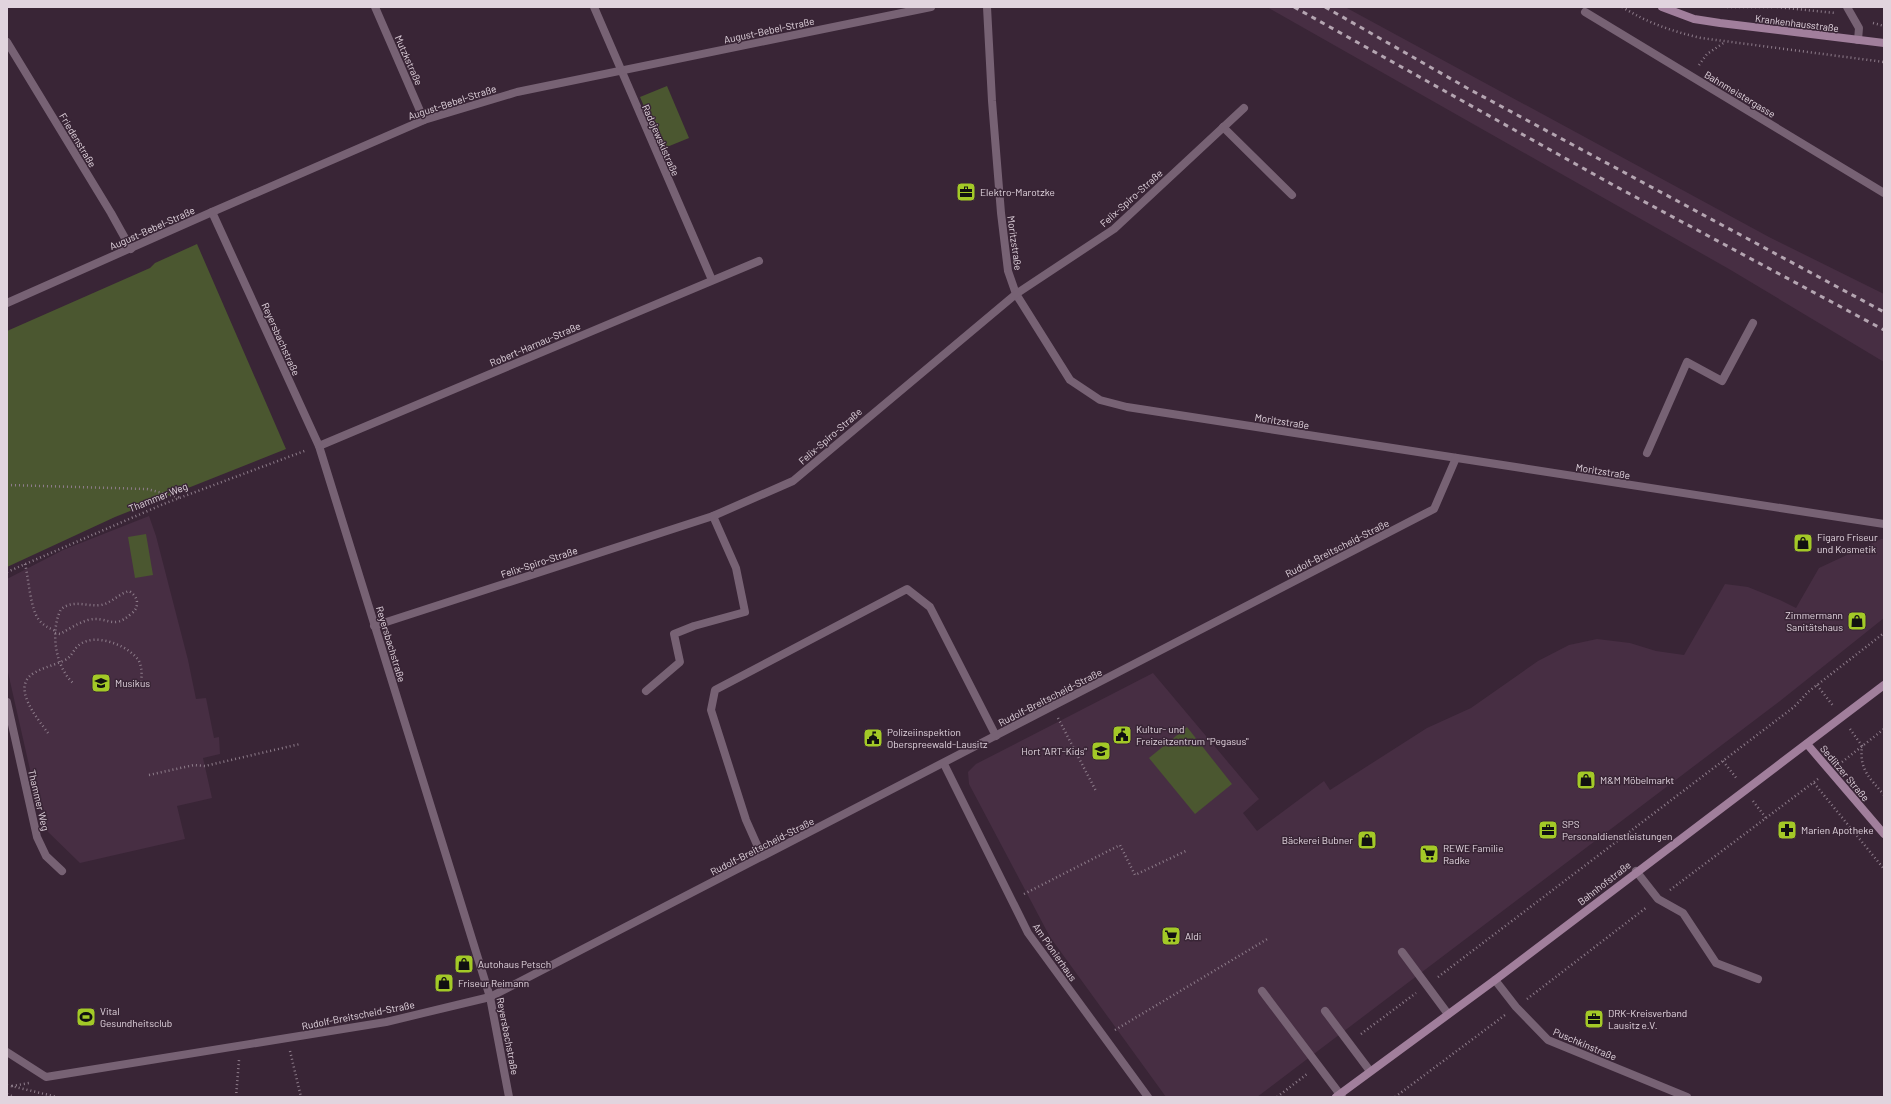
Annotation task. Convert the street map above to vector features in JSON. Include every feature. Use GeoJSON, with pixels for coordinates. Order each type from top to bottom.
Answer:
{"type":"FeatureCollection","features":[{"type":"Feature","properties":{"kind":"main road","name":"Krankenhausstraße"},"geometry":{"type":"LineString","coordinates":[[1662,7],[1694,19],[1884,43]]}},
{"type":"Feature","properties":{"kind":"main road","name":"Bahnhofstraße"},"geometry":{"type":"LineString","coordinates":[[1339,1096],[1370,1071],[1495,980],[1636,871],[1807,744],[1884,684]]}},
{"type":"Feature","properties":{"kind":"main road","name":"Sedlitzer Straße"},"geometry":{"type":"LineString","coordinates":[[1807,744],[1884,834]]}},
{"type":"Feature","properties":{"kind":"street","name":"Mutzkstraße"},"geometry":{"type":"LineString","coordinates":[[375,7],[424,120]]}},
{"type":"Feature","properties":{"kind":"street","name":"Radojewskistraße"},"geometry":{"type":"LineString","coordinates":[[594,7],[620,71],[712,280]]}},
{"type":"Feature","properties":{"kind":"street","name":"August-Bebel-Straße"},"geometry":{"type":"LineString","coordinates":[[7,303],[424,120],[517,92],[931,7]]}},
{"type":"Feature","properties":{"kind":"street","name":"Moritzstraße"},"geometry":{"type":"LineString","coordinates":[[987,7],[992,101],[1001,213],[1008,271],[1016,294],[1070,380],[1100,400],[1127,407],[1884,524]]}},
{"type":"Feature","properties":{"kind":"street"},"geometry":{"type":"LineString","coordinates":[[1847,7],[1859,28],[1858,40]]}},
{"type":"Feature","properties":{"kind":"street","name":"Bahnmeistergasse"},"geometry":{"type":"LineString","coordinates":[[1585,12],[1884,193]]}},
{"type":"Feature","properties":{"kind":"street","name":"Friedenstraße"},"geometry":{"type":"LineString","coordinates":[[7,42],[118,225],[130,249]]}},
{"type":"Feature","properties":{"kind":"street","name":"Felix-Spiro-Straße"},"geometry":{"type":"LineString","coordinates":[[374,626],[713,516],[793,482],[857,426],[1016,294],[1114,229],[1244,108]]}},
{"type":"Feature","properties":{"kind":"street"},"geometry":{"type":"LineString","coordinates":[[1223,127],[1292,195]]}},
{"type":"Feature","properties":{"kind":"street","name":"Reyersbachstraße"},"geometry":{"type":"LineString","coordinates":[[212,212],[319,446],[490,996],[510,1097]]}},
{"type":"Feature","properties":{"kind":"street","name":"Robert-Harnau-Straße"},"geometry":{"type":"LineString","coordinates":[[319,446],[759,261]]}},
{"type":"Feature","properties":{"kind":"street"},"geometry":{"type":"LineString","coordinates":[[1647,453],[1687,362],[1722,381],[1753,323]]}},
{"type":"Feature","properties":{"kind":"street","name":"Rudolf-Breitscheid-Straße"},"geometry":{"type":"LineString","coordinates":[[7,1052],[46,1077],[386,1022],[490,996],[944,764],[1434,509],[1456,458]]}},
{"type":"Feature","properties":{"kind":"street"},"geometry":{"type":"LineString","coordinates":[[646,691],[680,662],[674,634],[694,626],[745,612],[736,568],[713,516]]}},
{"type":"Feature","properties":{"kind":"street"},"geometry":{"type":"LineString","coordinates":[[762,856],[746,820],[711,710],[715,690],[907,589],[930,607],[996,736]]}},
{"type":"Feature","properties":{"kind":"street","name":"Thammer Weg"},"geometry":{"type":"LineString","coordinates":[[7,702],[38,837],[46,856],[62,870]]}},
{"type":"Feature","properties":{"kind":"street","name":"Am Pionierhaus"},"geometry":{"type":"LineString","coordinates":[[944,764],[1028,933],[1148,1097]]}},
{"type":"Feature","properties":{"kind":"street"},"geometry":{"type":"LineString","coordinates":[[1636,871],[1658,898],[1683,913],[1716,963],[1758,979]]}},
{"type":"Feature","properties":{"kind":"street"},"geometry":{"type":"LineString","coordinates":[[1402,952],[1448,1014]]}},
{"type":"Feature","properties":{"kind":"street","name":"Puschkinstraße"},"geometry":{"type":"LineString","coordinates":[[1495,980],[1516,1007],[1548,1040],[1687,1097]]}},
{"type":"Feature","properties":{"kind":"street"},"geometry":{"type":"LineString","coordinates":[[1262,991],[1319,1066],[1339,1096]]}},
{"type":"Feature","properties":{"kind":"street"},"geometry":{"type":"LineString","coordinates":[[1325,1011],[1370,1071]]}},
{"type":"Feature","properties":{"kind":"path"},"geometry":{"type":"LineString","coordinates":[[1727,7],[1773,7]]}},
{"type":"Feature","properties":{"kind":"path"},"geometry":{"type":"LineString","coordinates":[[1777,7],[1839,14],[1884,26]]}},
{"type":"Feature","properties":{"kind":"path"},"geometry":{"type":"LineString","coordinates":[[1692,77],[1707,54],[1726,41]]}},
{"type":"Feature","properties":{"kind":"path"},"geometry":{"type":"LineString","coordinates":[[1739,43],[1884,62]]}},
{"type":"Feature","properties":{"kind":"path","name":"Thammer Weg"},"geometry":{"type":"LineString","coordinates":[[7,572],[181,498],[319,446]]}},
{"type":"Feature","properties":{"kind":"path"},"geometry":{"type":"LineString","coordinates":[[7,485],[147,489],[181,498]]}},
{"type":"Feature","properties":{"kind":"path"},"geometry":{"type":"LineString","coordinates":[[25,564],[35,612],[40,621],[55,632],[60,634],[89,620],[96,619],[111,623],[122,620],[134,611],[137,605],[136,599],[129,591],[102,605],[77,603],[61,609],[58,615],[55,632],[60,662],[68,678],[73,683]]}},
{"type":"Feature","properties":{"kind":"path"},"geometry":{"type":"LineString","coordinates":[[1349,1043],[1794,707],[1808,692],[1884,633]]}},
{"type":"Feature","properties":{"kind":"path"},"geometry":{"type":"LineString","coordinates":[[48,733],[25,696],[25,684],[32,674],[68,659],[76,646],[81,643],[94,639],[102,640],[127,650],[139,662],[142,676],[141,682],[137,684]]}},
{"type":"Feature","properties":{"kind":"path"},"geometry":{"type":"LineString","coordinates":[[1053,707],[1096,791]]}},
{"type":"Feature","properties":{"kind":"path"},"geometry":{"type":"LineString","coordinates":[[1395,1097],[1884,729]]}},
{"type":"Feature","properties":{"kind":"path"},"geometry":{"type":"LineString","coordinates":[[149,775],[194,765],[205,766],[300,744]]}},
{"type":"Feature","properties":{"kind":"path"},"geometry":{"type":"LineString","coordinates":[[1862,746],[1861,757],[1866,774],[1884,795]]}},
{"type":"Feature","properties":{"kind":"path"},"geometry":{"type":"LineString","coordinates":[[1723,761],[1766,818]]}},
{"type":"Feature","properties":{"kind":"path"},"geometry":{"type":"LineString","coordinates":[[1814,783],[1884,869]]}},
{"type":"Feature","properties":{"kind":"path"},"geometry":{"type":"LineString","coordinates":[[1012,901],[1120,845],[1136,875],[1188,850]]}},
{"type":"Feature","properties":{"kind":"path"},"geometry":{"type":"LineString","coordinates":[[1104,1037],[1269,938]]}},
{"type":"Feature","properties":{"kind":"path"},"geometry":{"type":"LineString","coordinates":[[287,1038],[301,1097]]}},
{"type":"Feature","properties":{"kind":"path"},"geometry":{"type":"LineString","coordinates":[[236,1097],[240,1046]]}},
{"type":"Feature","properties":{"kind":"path"},"geometry":{"type":"LineString","coordinates":[[1277,1097],[1319,1066]]}},
{"type":"Feature","properties":{"kind":"path"},"geometry":{"type":"LineString","coordinates":[[7,1085],[57,1097]]}},
{"type":"Feature","properties":{"kind":"path"},"geometry":{"type":"LineString","coordinates":[[7,1094],[14,1097]]}},
{"type":"Feature","properties":{"kind":"shaded area"},"geometry":{"type":"Polygon","coordinates":[[[1267,7],[1345,7],[1769,237],[1884,294],[1884,362],[1729,269],[1267,7]]]}},
{"type":"Feature","properties":{"kind":"shaded area","name":"Musikus"},"geometry":{"type":"Polygon","coordinates":[[[149,516],[156,536],[188,660],[196,699],[206,698],[214,738],[219,737],[220,754],[203,758],[212,798],[177,806],[185,839],[80,863],[43,827],[7,668],[7,579],[63,550],[149,516]]]}},
{"type":"Feature","properties":{"kind":"shaded area"},"geometry":{"type":"Polygon","coordinates":[[[1881,539],[1884,539],[1884,618],[1780,701],[1257,1097],[1166,1097],[1050,937],[969,784],[968,772],[976,764],[1153,673],[1259,799],[1243,813],[1257,831],[1324,781],[1330,790],[1427,728],[1471,708],[1538,661],[1569,645],[1597,639],[1630,643],[1656,651],[1684,655],[1725,584],[1748,587],[1796,608],[1819,568],[1881,539]]]}},
{"type":"Feature","properties":{"kind":"green space"},"geometry":{"type":"Polygon","coordinates":[[[667,86],[689,138],[662,149],[640,97],[667,86]]]}},
{"type":"Feature","properties":{"kind":"green space"},"geometry":{"type":"Polygon","coordinates":[[[197,244],[286,449],[115,517],[7,567],[7,331],[150,268],[155,263],[197,244]]]}},
{"type":"Feature","properties":{"kind":"green space"},"geometry":{"type":"Polygon","coordinates":[[[146,534],[153,575],[135,578],[128,537],[146,534]]]}},
{"type":"Feature","properties":{"kind":"green space"},"geometry":{"type":"Polygon","coordinates":[[[1187,727],[1232,784],[1195,814],[1149,758],[1187,727]]]}},
{"type":"Feature","properties":{"kind":"railway"},"geometry":{"type":"LineString","coordinates":[[1294,7],[1615,186],[1884,330]]}},
{"type":"Feature","properties":{"kind":"railway"},"geometry":{"type":"LineString","coordinates":[[1325,7],[1467,88],[1884,312]]}},
{"type":"Feature","properties":{"kind":"place","name":"Elektro-Marotzke"},"geometry":{"type":"Point","coordinates":[966,192]}},
{"type":"Feature","properties":{"kind":"place","name":"Figaro Friseur und Kosmetik"},"geometry":{"type":"Point","coordinates":[1803,543]}},
{"type":"Feature","properties":{"kind":"place","name":"Zimmermann Sanitätshaus"},"geometry":{"type":"Point","coordinates":[1857,621]}},
{"type":"Feature","properties":{"kind":"place","name":"Musikus"},"geometry":{"type":"Point","coordinates":[101,683]}},
{"type":"Feature","properties":{"kind":"place","name":"Kultur- und Freizeitzentrum \"Pegasus\""},"geometry":{"type":"Point","coordinates":[1122,735]}},
{"type":"Feature","properties":{"kind":"place","name":"Polizeiinspektion Oberspreewald-Lausitz"},"geometry":{"type":"Point","coordinates":[873,738]}},
{"type":"Feature","properties":{"kind":"place","name":"Hort \"ART-Kids\""},"geometry":{"type":"Point","coordinates":[1101,751]}},
{"type":"Feature","properties":{"kind":"place","name":"M&M Möbelmarkt"},"geometry":{"type":"Point","coordinates":[1586,780]}},
{"type":"Feature","properties":{"kind":"place","name":"SPS Personaldienstleistungen"},"geometry":{"type":"Point","coordinates":[1548,830]}},
{"type":"Feature","properties":{"kind":"place","name":"Marien Apotheke"},"geometry":{"type":"Point","coordinates":[1787,830]}},
{"type":"Feature","properties":{"kind":"place","name":"Bäckerei Bubner"},"geometry":{"type":"Point","coordinates":[1367,840]}},
{"type":"Feature","properties":{"kind":"place","name":"REWE Familie Radke"},"geometry":{"type":"Point","coordinates":[1429,854]}},
{"type":"Feature","properties":{"kind":"place","name":"Aldi"},"geometry":{"type":"Point","coordinates":[1171,936]}},
{"type":"Feature","properties":{"kind":"place","name":"Autohaus Petsch"},"geometry":{"type":"Point","coordinates":[464,964]}},
{"type":"Feature","properties":{"kind":"place","name":"Friseur Reimann"},"geometry":{"type":"Point","coordinates":[444,983]}},
{"type":"Feature","properties":{"kind":"place","name":"Vital Gesundheitsclub"},"geometry":{"type":"Point","coordinates":[86,1017]}},
{"type":"Feature","properties":{"kind":"place","name":"DRK-Kreisverband Lausitz e.V."},"geometry":{"type":"Point","coordinates":[1594,1019]}}]}
